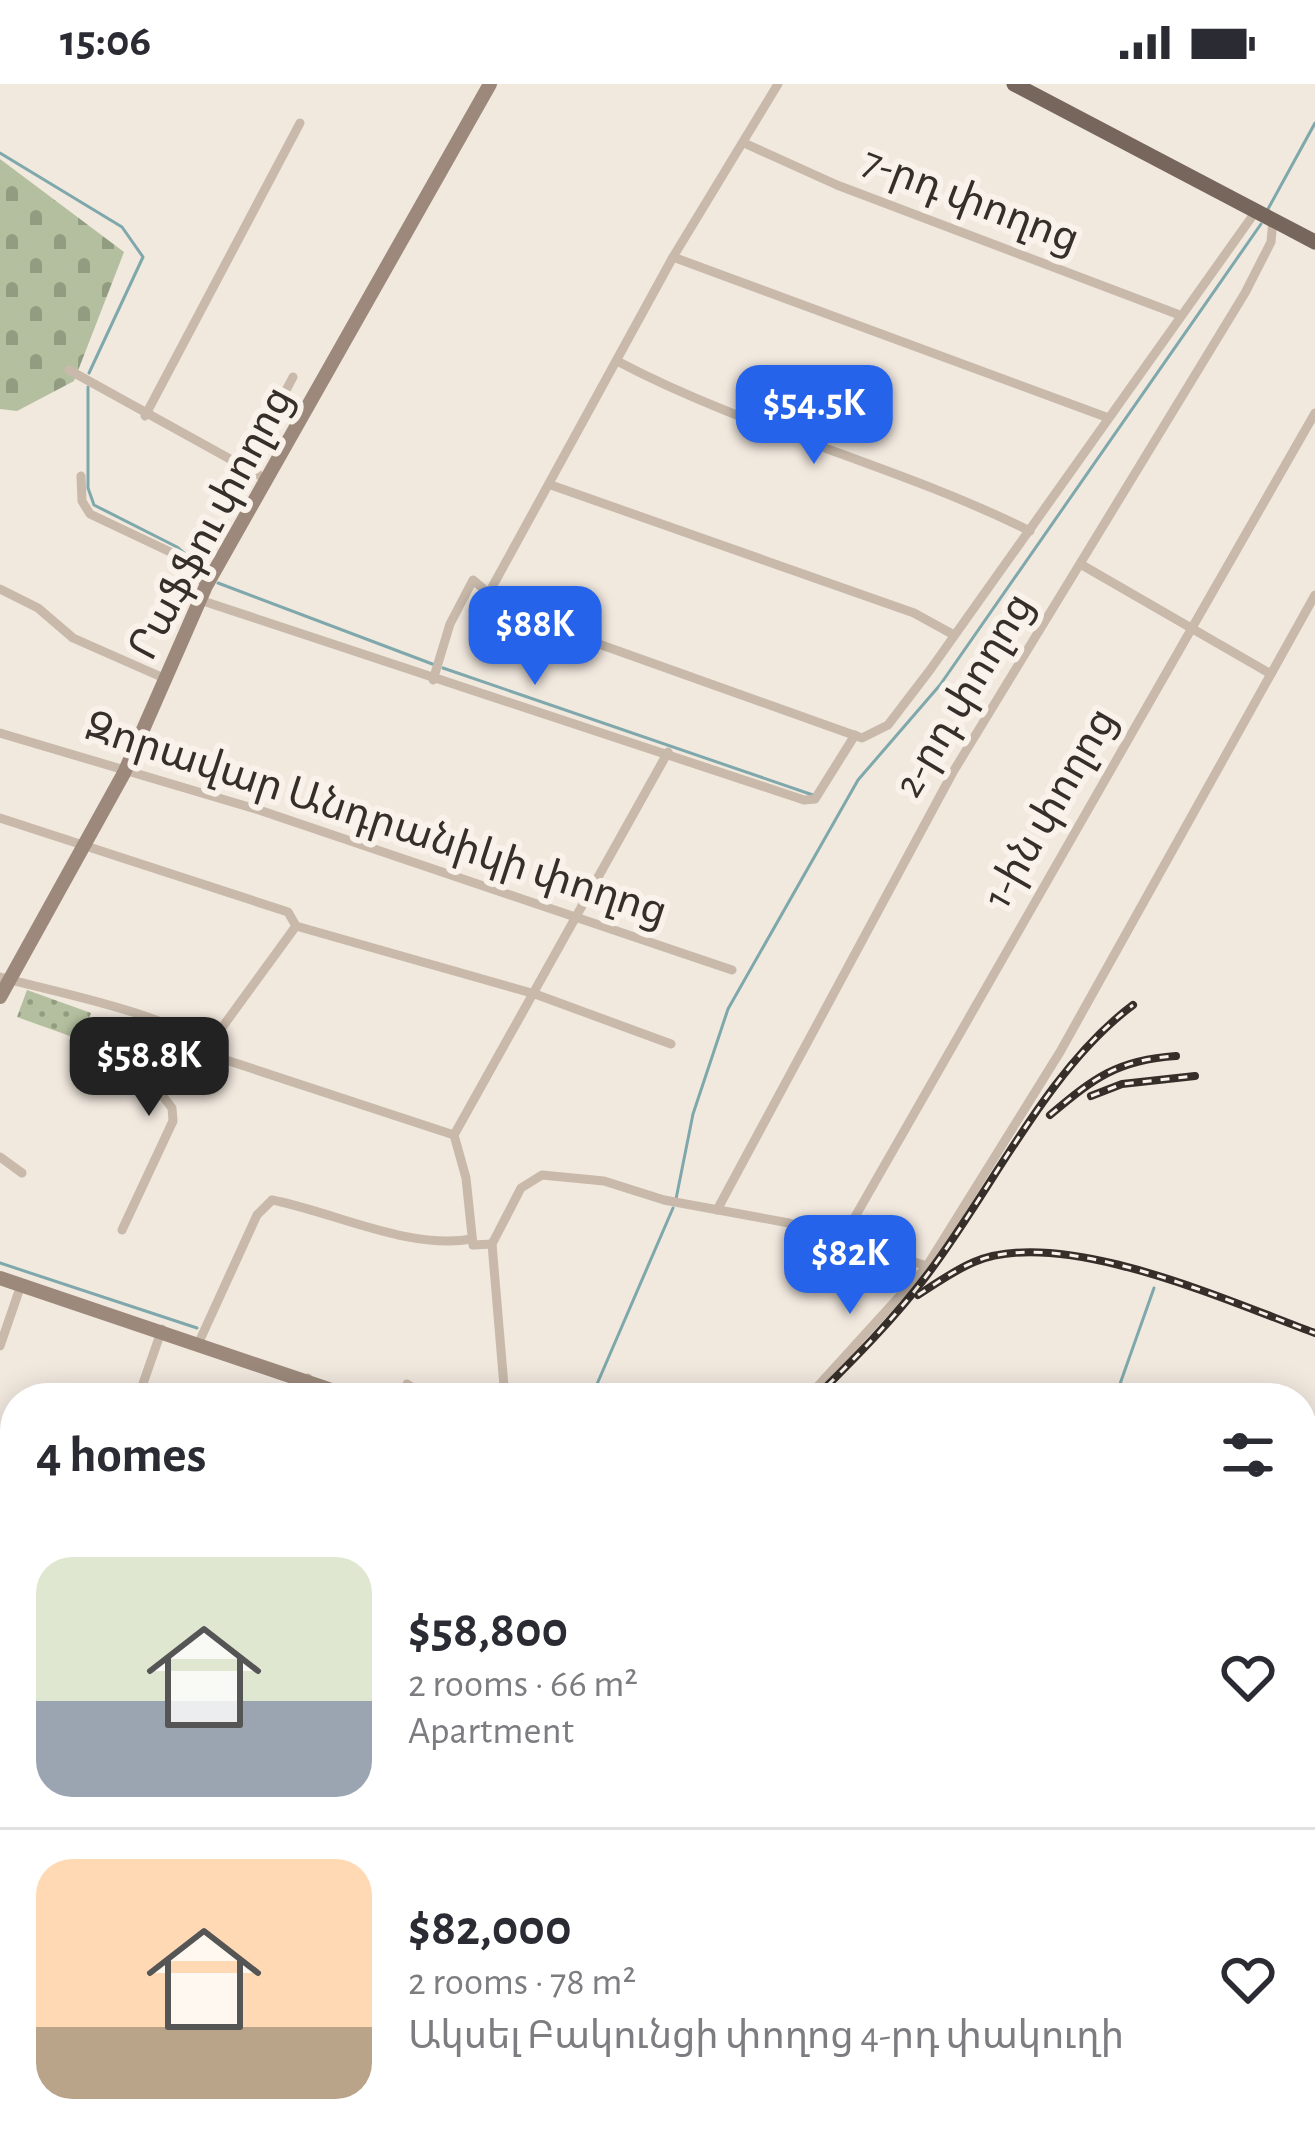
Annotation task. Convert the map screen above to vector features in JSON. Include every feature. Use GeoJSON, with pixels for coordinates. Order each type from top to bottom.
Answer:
{"type":"FeatureCollection","features":[{"type":"Feature","properties":{"kind":"main road","name":"Րաֆֆու փողոց"},"geometry":{"type":"LineString","coordinates":[[0,997],[5,978],[124,773],[203,593],[490,84]]}},
{"type":"Feature","properties":{"kind":"main road"},"geometry":{"type":"LineString","coordinates":[[1014,84],[1315,242]]}},
{"type":"Feature","properties":{"kind":"main road"},"geometry":{"type":"LineString","coordinates":[[0,1278],[320,1383]]}},
{"type":"Feature","properties":{"kind":"street"},"geometry":{"type":"LineString","coordinates":[[490,591],[673,256],[778,84]]}},
{"type":"Feature","properties":{"kind":"street"},"geometry":{"type":"LineString","coordinates":[[146,416],[300,123]]}},
{"type":"Feature","properties":{"kind":"street","name":"7-րդ փողոց"},"geometry":{"type":"LineString","coordinates":[[744,143],[837,185],[1178,314]]}},
{"type":"Feature","properties":{"kind":"street"},"geometry":{"type":"LineString","coordinates":[[434,680],[450,625],[473,580],[490,591],[494,603],[512,613],[862,738],[888,725],[1256,211]]}},
{"type":"Feature","properties":{"kind":"street","name":"2-րդ փողոց"},"geometry":{"type":"LineString","coordinates":[[718,1210],[953,772],[1245,293],[1271,242],[1274,220]]}},
{"type":"Feature","properties":{"kind":"street"},"geometry":{"type":"LineString","coordinates":[[673,256],[1106,417]]}},
{"type":"Feature","properties":{"kind":"street"},"geometry":{"type":"LineString","coordinates":[[619,362],[676,392],[969,500],[1030,530]]}},
{"type":"Feature","properties":{"kind":"street"},"geometry":{"type":"LineString","coordinates":[[69,370],[266,478]]}},
{"type":"Feature","properties":{"kind":"street"},"geometry":{"type":"LineString","coordinates":[[245,468],[293,377]]}},
{"type":"Feature","properties":{"kind":"street","name":"1-ին փողոց"},"geometry":{"type":"LineString","coordinates":[[844,1236],[1315,413]]}},
{"type":"Feature","properties":{"kind":"street"},"geometry":{"type":"LineString","coordinates":[[81,476],[82,501],[90,514],[183,558],[203,593],[434,680],[815,799],[855,734]]}},
{"type":"Feature","properties":{"kind":"street"},"geometry":{"type":"LineString","coordinates":[[551,485],[914,613],[954,635]]}},
{"type":"Feature","properties":{"kind":"street"},"geometry":{"type":"LineString","coordinates":[[1082,565],[1271,674]]}},
{"type":"Feature","properties":{"kind":"street"},"geometry":{"type":"LineString","coordinates":[[0,589],[38,608],[73,638],[166,679]]}},
{"type":"Feature","properties":{"kind":"street"},"geometry":{"type":"LineString","coordinates":[[821,1383],[927,1266],[1060,1052],[1315,596]]}},
{"type":"Feature","properties":{"kind":"street","name":"Զորավար Անդրանիկի փողոց"},"geometry":{"type":"LineString","coordinates":[[0,733],[580,914],[732,970]]}},
{"type":"Feature","properties":{"kind":"street"},"geometry":{"type":"LineString","coordinates":[[492,1244],[473,1245],[466,1178],[454,1135],[668,752]]}},
{"type":"Feature","properties":{"kind":"street"},"geometry":{"type":"LineString","coordinates":[[0,818],[288,912],[296,926],[536,994],[671,1044]]}},
{"type":"Feature","properties":{"kind":"street"},"geometry":{"type":"LineString","coordinates":[[210,1044],[296,926]]}},
{"type":"Feature","properties":{"kind":"street"},"geometry":{"type":"LineString","coordinates":[[5,978],[161,1024],[210,1044],[224,1059],[454,1135]]}},
{"type":"Feature","properties":{"kind":"street"},"geometry":{"type":"LineString","coordinates":[[153,1047],[161,1024]]}},
{"type":"Feature","properties":{"kind":"street"},"geometry":{"type":"LineString","coordinates":[[88,1051],[96,1033],[104,1031],[153,1047],[160,1057],[155,1085],[172,1108],[173,1121],[122,1229]]}},
{"type":"Feature","properties":{"kind":"street"},"geometry":{"type":"LineString","coordinates":[[0,1157],[22,1173]]}},
{"type":"Feature","properties":{"kind":"street"},"geometry":{"type":"LineString","coordinates":[[504,1383],[492,1244],[521,1188],[542,1175],[604,1181],[680,1204],[844,1236],[927,1266]]}},
{"type":"Feature","properties":{"kind":"street"},"geometry":{"type":"LineString","coordinates":[[199,1342],[257,1214],[272,1200],[407,1234],[454,1242],[472,1239]]}},
{"type":"Feature","properties":{"kind":"street"},"geometry":{"type":"LineString","coordinates":[[0,1346],[21,1285]]}},
{"type":"Feature","properties":{"kind":"street"},"geometry":{"type":"LineString","coordinates":[[143,1383],[162,1329]]}},
{"type":"Feature","properties":{"kind":"street"},"geometry":{"type":"LineString","coordinates":[[306,1383],[308,1378]]}},
{"type":"Feature","properties":{"kind":"green space"},"geometry":{"type":"Polygon","coordinates":[[[0,159],[124,252],[74,381],[17,411],[0,409],[0,159]]]}},
{"type":"Feature","properties":{"kind":"green space"},"geometry":{"type":"Polygon","coordinates":[[[27,990],[91,1013],[81,1040],[17,1017],[27,990]]]}},
{"type":"Feature","properties":{"kind":"waterway"},"geometry":{"type":"LineString","coordinates":[[1268,209],[1315,123]]}},
{"type":"Feature","properties":{"kind":"waterway"},"geometry":{"type":"LineString","coordinates":[[0,153],[122,227],[143,257],[89,373]]}},
{"type":"Feature","properties":{"kind":"waterway"},"geometry":{"type":"LineString","coordinates":[[676,1199],[693,1114],[728,1009],[858,780],[940,685],[1261,224]]}},
{"type":"Feature","properties":{"kind":"waterway"},"geometry":{"type":"LineString","coordinates":[[88,387],[88,488],[94,505],[177,547],[205,571]]}},
{"type":"Feature","properties":{"kind":"waterway"},"geometry":{"type":"LineString","coordinates":[[218,583],[435,665]]}},
{"type":"Feature","properties":{"kind":"waterway"},"geometry":{"type":"LineString","coordinates":[[443,668],[813,795]]}},
{"type":"Feature","properties":{"kind":"waterway"},"geometry":{"type":"LineString","coordinates":[[597,1383],[673,1208]]}},
{"type":"Feature","properties":{"kind":"waterway"},"geometry":{"type":"LineString","coordinates":[[0,1263],[197,1328]]}},
{"type":"Feature","properties":{"kind":"waterway"},"geometry":{"type":"LineString","coordinates":[[1120,1383],[1154,1288]]}},
{"type":"Feature","properties":{"kind":"railway"},"geometry":{"type":"LineString","coordinates":[[829,1383],[927,1275],[1074,1062],[1133,1005]]}},
{"type":"Feature","properties":{"kind":"railway"},"geometry":{"type":"LineString","coordinates":[[1050,1115],[1107,1073],[1176,1056]]}},
{"type":"Feature","properties":{"kind":"railway"},"geometry":{"type":"LineString","coordinates":[[1091,1096],[1122,1084],[1195,1076]]}},
{"type":"Feature","properties":{"kind":"railway"},"geometry":{"type":"LineString","coordinates":[[918,1295],[974,1262],[1010,1253],[1052,1253],[1145,1272],[1315,1333]]}}]}
